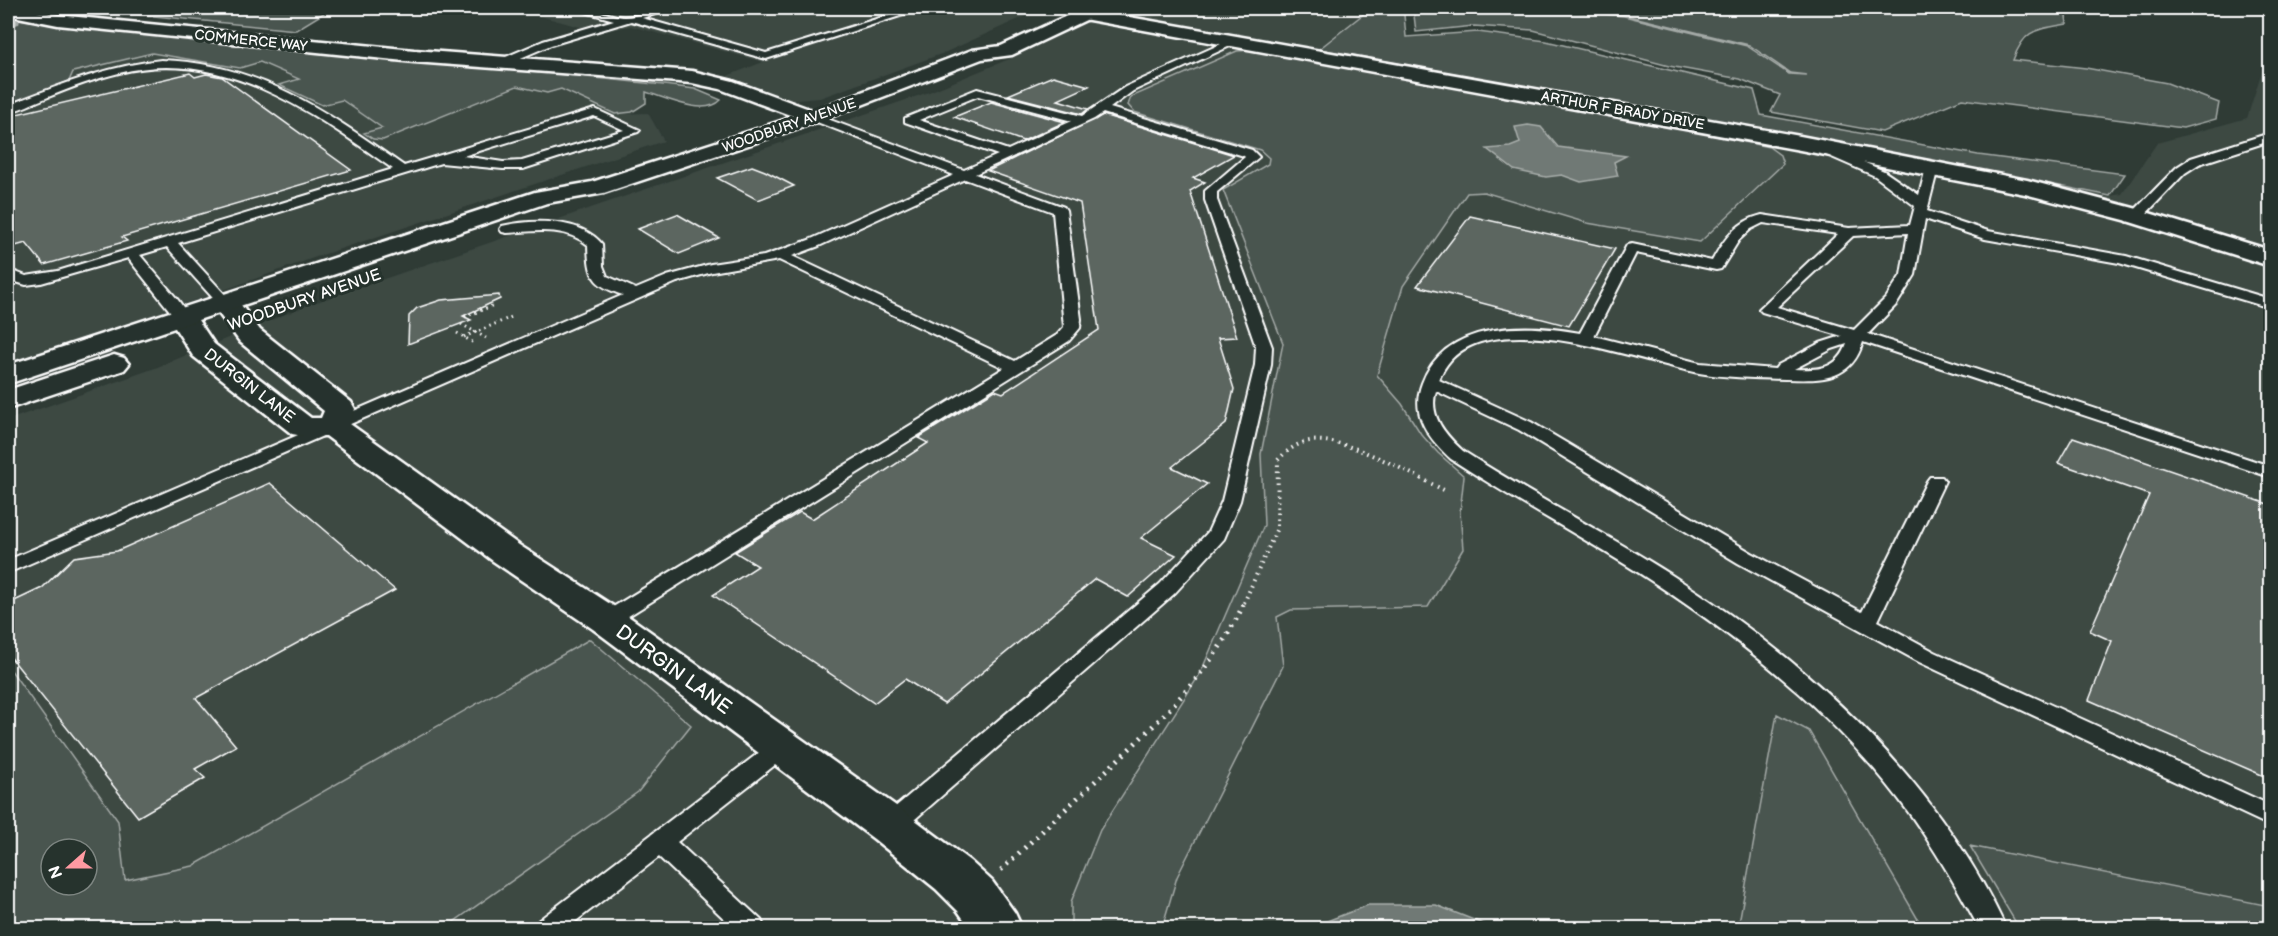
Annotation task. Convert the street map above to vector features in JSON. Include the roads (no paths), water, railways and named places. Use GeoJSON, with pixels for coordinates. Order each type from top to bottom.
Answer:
{"type":"FeatureCollection","features":[{"type":"Feature","properties":{"kind":"main road","name":"WOODBURY AVENUE"},"geometry":{"type":"LineString","coordinates":[[979,54],[984,44],[1059,8]]}},
{"type":"Feature","properties":{"kind":"main road","name":"WOODBURY AVENUE"},"geometry":{"type":"LineString","coordinates":[[8,400],[188,327],[543,197],[596,188],[813,117],[979,54],[1005,51],[1093,11]]}},
{"type":"Feature","properties":{"kind":"main road","name":"ARTHUR F BRADY DRIVE"},"geometry":{"type":"LineString","coordinates":[[1093,11],[1236,41],[1932,168],[2027,187],[2136,216]]}},
{"type":"Feature","properties":{"kind":"main road","name":"COMMERCE WAY"},"geometry":{"type":"LineString","coordinates":[[16,12],[58,20],[414,56],[479,59],[710,80],[813,117]]}},
{"type":"Feature","properties":{"kind":"main road","name":"WOODBURY AVENUE"},"geometry":{"type":"LineString","coordinates":[[232,312],[561,211],[596,188]]}},
{"type":"Feature","properties":{"kind":"main road"},"geometry":{"type":"LineString","coordinates":[[2136,216],[2217,232],[2271,248]]}},
{"type":"Feature","properties":{"kind":"main road"},"geometry":{"type":"LineString","coordinates":[[2136,216],[2271,258]]}},
{"type":"Feature","properties":{"kind":"main road"},"geometry":{"type":"LineString","coordinates":[[232,312],[250,336],[340,409],[333,427]]}},
{"type":"Feature","properties":{"kind":"main road","name":"WOODBURY AVENUE"},"geometry":{"type":"LineString","coordinates":[[8,375],[188,327]]}},
{"type":"Feature","properties":{"kind":"main road","name":"DURGIN LANE"},"geometry":{"type":"LineString","coordinates":[[188,327],[203,350],[303,427],[333,427],[506,553],[607,620],[890,826],[953,875],[975,896],[998,928]]}},
{"type":"Feature","properties":{"kind":"lane"},"geometry":{"type":"LineString","coordinates":[[581,8],[766,56],[920,8]]}},
{"type":"Feature","properties":{"kind":"lane"},"geometry":{"type":"LineString","coordinates":[[505,62],[547,43],[665,8]]}},
{"type":"Feature","properties":{"kind":"lane"},"geometry":{"type":"LineString","coordinates":[[1059,8],[1093,11]]}},
{"type":"Feature","properties":{"kind":"lane"},"geometry":{"type":"LineString","coordinates":[[8,567],[677,277],[702,270],[782,256],[1083,120],[1103,109],[1129,89],[1236,41]]}},
{"type":"Feature","properties":{"kind":"lane"},"geometry":{"type":"LineString","coordinates":[[8,109],[87,79],[114,72],[161,63],[198,66],[222,70],[268,87],[312,108],[409,169]]}},
{"type":"Feature","properties":{"kind":"lane"},"geometry":{"type":"LineString","coordinates":[[1008,154],[909,120],[977,92],[1083,120]]}},
{"type":"Feature","properties":{"kind":"lane"},"geometry":{"type":"LineString","coordinates":[[890,826],[1167,589],[1216,535],[1231,501],[1263,365],[1264,347],[1211,200],[1211,191],[1253,157],[1248,153],[1103,109]]}},
{"type":"Feature","properties":{"kind":"lane"},"geometry":{"type":"LineString","coordinates":[[8,273],[19,280],[35,281],[595,112],[634,130],[523,165],[510,167],[478,160],[441,159]]}},
{"type":"Feature","properties":{"kind":"lane"},"geometry":{"type":"LineString","coordinates":[[607,620],[1063,338],[1072,328],[1059,210],[813,117]]}},
{"type":"Feature","properties":{"kind":"lane"},"geometry":{"type":"LineString","coordinates":[[2136,216],[2181,170],[2195,160],[2271,137]]}},
{"type":"Feature","properties":{"kind":"lane"},"geometry":{"type":"LineString","coordinates":[[1800,143],[1827,150],[1874,170],[1894,181],[1922,209],[1964,229],[2037,246],[2121,259],[2271,304]]}},
{"type":"Feature","properties":{"kind":"lane"},"geometry":{"type":"LineString","coordinates":[[1780,374],[1784,368],[1826,346],[1857,336],[1892,302],[1908,275],[1916,229],[1932,168]]}},
{"type":"Feature","properties":{"kind":"lane"},"geometry":{"type":"LineString","coordinates":[[1585,338],[1632,248],[1716,266],[1731,238],[1757,220],[1768,219],[1849,232],[1916,229]]}},
{"type":"Feature","properties":{"kind":"lane"},"geometry":{"type":"LineString","coordinates":[[507,229],[554,227],[589,237],[595,244],[595,268],[599,277],[620,290],[636,294]]}},
{"type":"Feature","properties":{"kind":"lane"},"geometry":{"type":"LineString","coordinates":[[1849,232],[1767,309],[1857,336],[2271,472]]}},
{"type":"Feature","properties":{"kind":"lane"},"geometry":{"type":"LineString","coordinates":[[169,241],[232,312]]}},
{"type":"Feature","properties":{"kind":"lane"},"geometry":{"type":"LineString","coordinates":[[131,253],[173,303],[188,327]]}},
{"type":"Feature","properties":{"kind":"lane"},"geometry":{"type":"LineString","coordinates":[[782,256],[1015,367]]}},
{"type":"Feature","properties":{"kind":"lane"},"geometry":{"type":"LineString","coordinates":[[1857,336],[1852,356],[1836,370],[1798,376],[1711,371],[1585,338],[1532,331],[1478,339],[1464,344],[1441,360],[1434,370],[1426,393],[1425,405],[1434,432],[1457,455],[1688,595],[1777,662],[1835,715],[1894,776],[1931,826],[1966,880],[1993,928]]}},
{"type":"Feature","properties":{"kind":"lane"},"geometry":{"type":"LineString","coordinates":[[1431,382],[1525,426],[1745,558],[1927,657],[2271,816]]}},
{"type":"Feature","properties":{"kind":"lane"},"geometry":{"type":"LineString","coordinates":[[1866,625],[1936,481]]}},
{"type":"Feature","properties":{"kind":"lane"},"geometry":{"type":"LineString","coordinates":[[548,928],[781,748]]}},
{"type":"Feature","properties":{"kind":"lane"},"geometry":{"type":"LineString","coordinates":[[660,842],[752,928]]}},
{"type":"Feature","properties":{"kind":"waterway"},"geometry":{"type":"LineString","coordinates":[[8,25],[17,22]]}}]}
